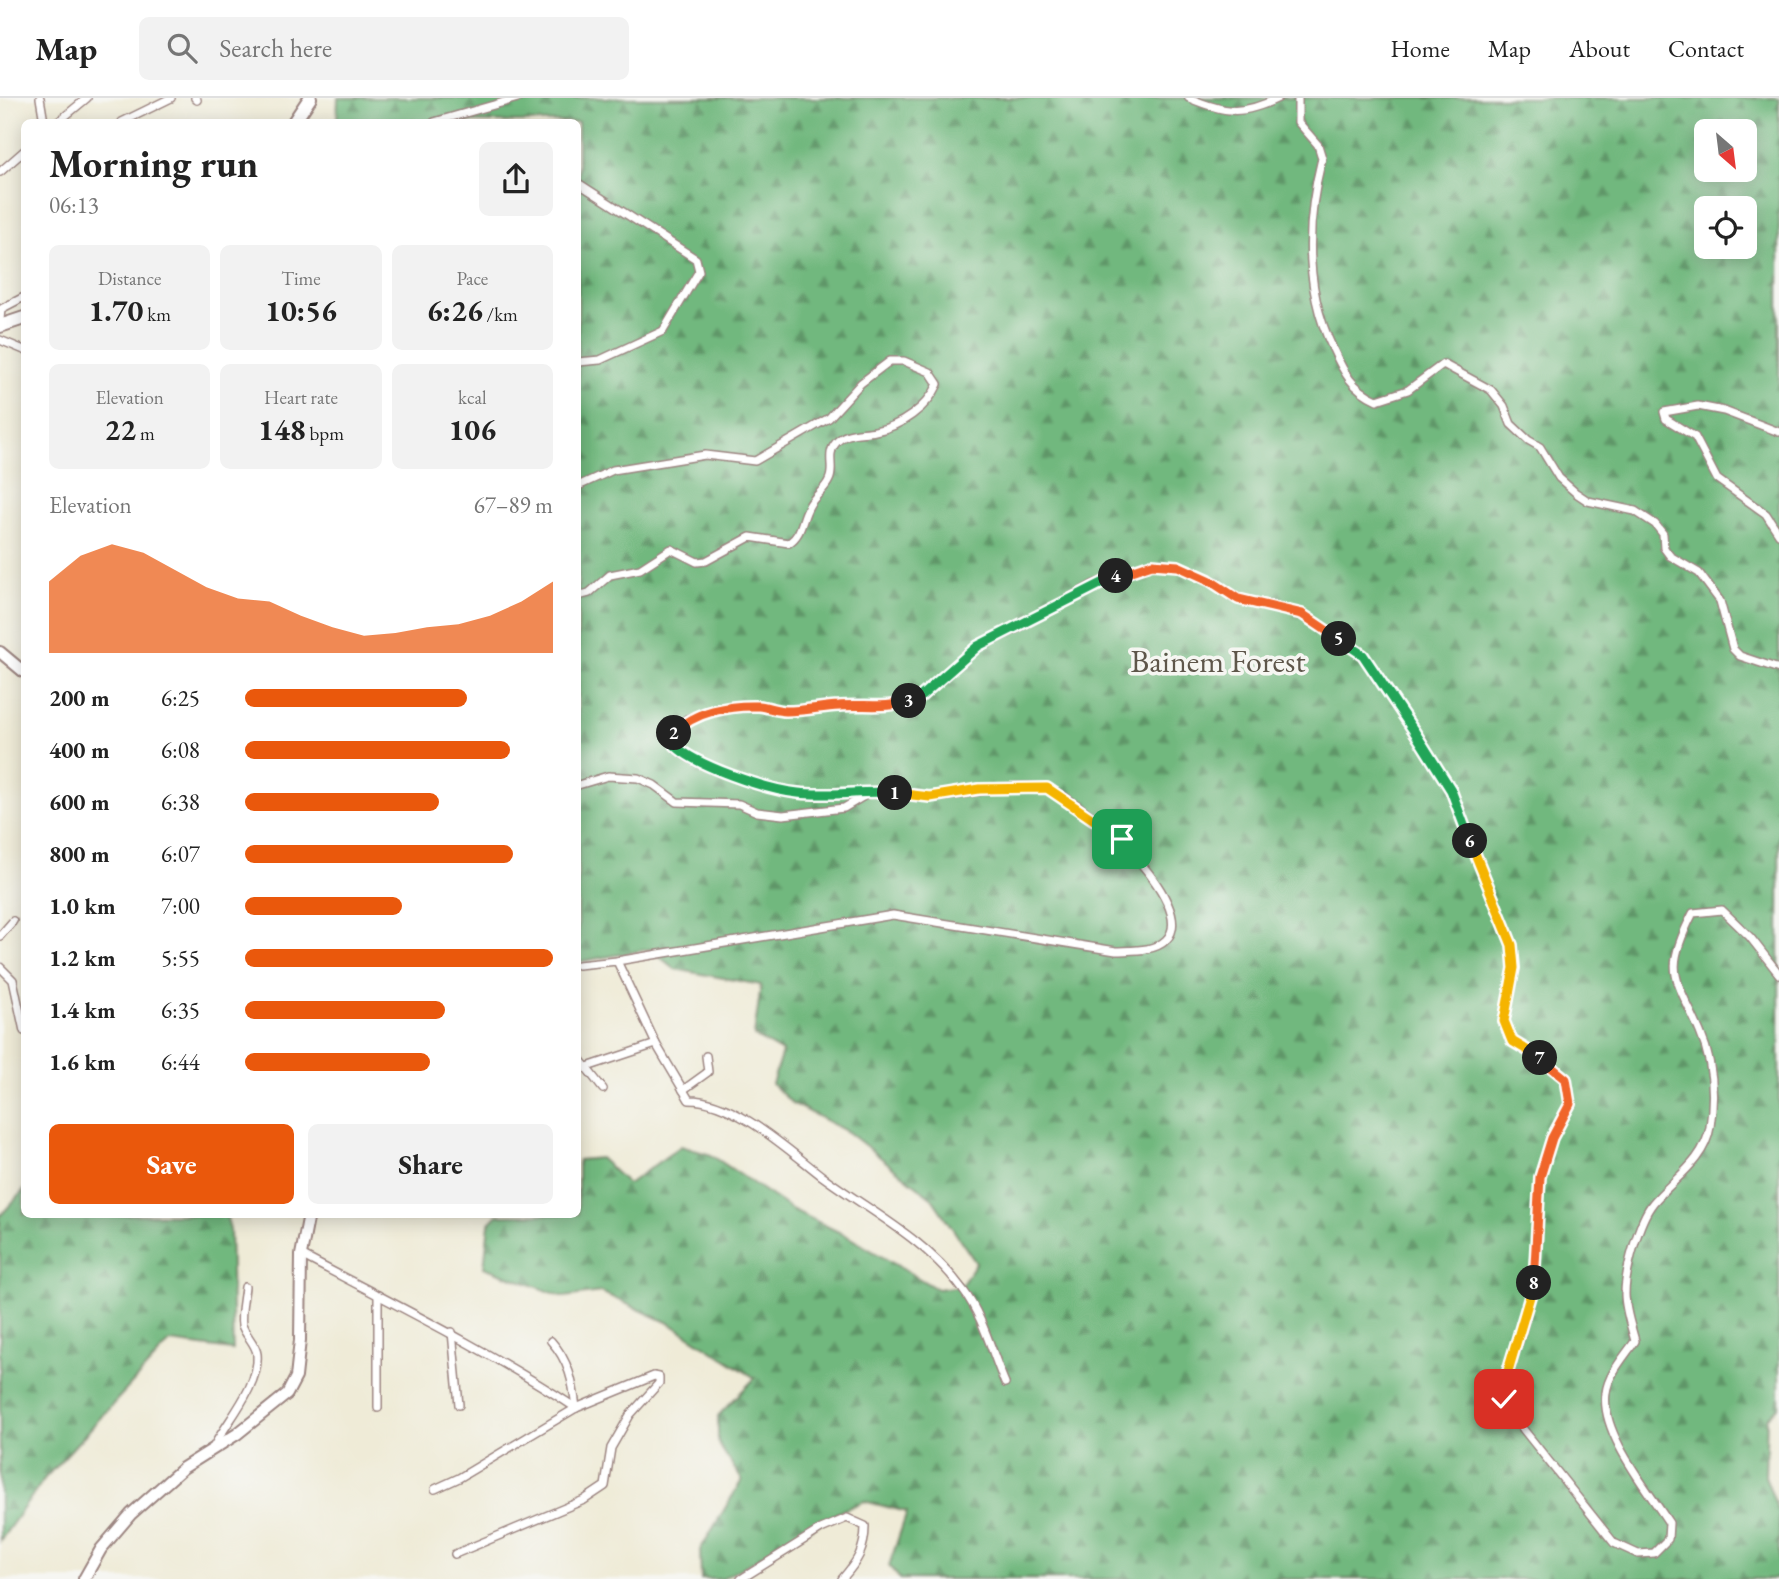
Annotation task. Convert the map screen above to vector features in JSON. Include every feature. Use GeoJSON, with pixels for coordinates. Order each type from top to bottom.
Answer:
{"type":"FeatureCollection","features":[{"type":"Feature","properties":{"kind":"main road"},"geometry":{"type":"LineString","coordinates":[[296,119],[310,98]]}},
{"type":"Feature","properties":{"kind":"main road"},"geometry":{"type":"LineString","coordinates":[[0,326],[21,319]]}},
{"type":"Feature","properties":{"kind":"street"},"geometry":{"type":"LineString","coordinates":[[40,98],[44,119]]}},
{"type":"Feature","properties":{"kind":"street"},"geometry":{"type":"LineString","coordinates":[[62,119],[87,98]]}},
{"type":"Feature","properties":{"kind":"street"},"geometry":{"type":"LineString","coordinates":[[128,119],[171,98]]}},
{"type":"Feature","properties":{"kind":"street"},"geometry":{"type":"LineString","coordinates":[[443,119],[505,99],[518,98]]}},
{"type":"Feature","properties":{"kind":"street"},"geometry":{"type":"LineString","coordinates":[[1189,98],[1212,107],[1238,112],[1257,108],[1278,98]]}},
{"type":"Feature","properties":{"kind":"street"},"geometry":{"type":"LineString","coordinates":[[1298,98],[1298,122],[1318,145],[1322,158],[1310,270],[1316,306],[1346,378],[1362,394],[1377,400],[1408,390],[1443,364],[1468,380],[1480,383],[1504,406],[1511,424],[1540,447],[1559,478],[1576,493],[1588,500],[1635,511],[1656,524],[1663,534],[1664,548],[1670,556],[1699,573],[1720,601],[1733,649],[1740,656],[1779,669]]}},
{"type":"Feature","properties":{"kind":"street"},"geometry":{"type":"LineString","coordinates":[[0,172],[21,154]]}},
{"type":"Feature","properties":{"kind":"street"},"geometry":{"type":"LineString","coordinates":[[581,185],[696,259],[699,271],[663,331],[600,360],[581,362]]}},
{"type":"Feature","properties":{"kind":"street"},"geometry":{"type":"LineString","coordinates":[[0,320],[1,309],[21,299]]}},
{"type":"Feature","properties":{"kind":"street"},"geometry":{"type":"LineString","coordinates":[[0,340],[21,349]]}},
{"type":"Feature","properties":{"kind":"street"},"geometry":{"type":"LineString","coordinates":[[581,485],[613,470],[705,455],[755,461],[829,418],[861,383],[890,361],[904,362],[930,372],[938,384],[933,396],[911,415],[878,431],[845,436],[835,443],[830,453],[830,480],[808,506],[798,537],[789,543],[750,537],[706,561],[697,562],[671,548],[640,569],[610,575],[589,593],[581,595]]}},
{"type":"Feature","properties":{"kind":"street"},"geometry":{"type":"LineString","coordinates":[[1779,432],[1724,411],[1698,407],[1664,412],[1666,419],[1695,436],[1717,479],[1766,514],[1779,534]]}},
{"type":"Feature","properties":{"kind":"street"},"geometry":{"type":"LineString","coordinates":[[581,965],[893,915],[1116,951],[1144,950],[1166,940],[1174,926],[1173,914],[1153,879],[1122,839],[1047,788],[979,789],[930,797],[869,793],[797,793],[741,778],[682,754],[674,744],[674,733],[687,719],[722,709],[760,706],[783,711],[837,706],[897,705],[919,698],[978,646],[1018,628],[1092,585],[1152,564],[1178,566],[1209,580],[1238,599],[1302,614],[1363,655],[1451,790],[1512,945],[1514,968],[1504,1021],[1512,1041],[1566,1079],[1570,1104],[1552,1138],[1540,1177],[1536,1273],[1521,1335],[1505,1381],[1504,1399],[1523,1429],[1614,1543],[1638,1554],[1654,1553],[1668,1539],[1669,1523],[1617,1440],[1606,1412],[1605,1391],[1635,1341],[1625,1292],[1642,1218],[1654,1201],[1679,1180],[1696,1158],[1710,1130],[1712,1073],[1701,1033],[1674,978],[1675,953],[1693,913],[1722,910],[1750,937],[1779,974]]}},
{"type":"Feature","properties":{"kind":"street"},"geometry":{"type":"LineString","coordinates":[[0,652],[21,670]]}},
{"type":"Feature","properties":{"kind":"street"},"geometry":{"type":"LineString","coordinates":[[581,784],[608,776],[638,778],[654,785],[677,802],[738,804],[757,812],[783,816],[844,808],[869,793]]}},
{"type":"Feature","properties":{"kind":"street"},"geometry":{"type":"LineString","coordinates":[[0,936],[13,921]]}},
{"type":"Feature","properties":{"kind":"street"},"geometry":{"type":"LineString","coordinates":[[617,961],[656,1044],[690,1100],[707,1100],[776,1139],[824,1177],[904,1231],[929,1253],[970,1301],[1005,1383]]}},
{"type":"Feature","properties":{"kind":"street"},"geometry":{"type":"LineString","coordinates":[[0,967],[13,980],[21,1017]]}},
{"type":"Feature","properties":{"kind":"street"},"geometry":{"type":"LineString","coordinates":[[587,1067],[656,1044]]}},
{"type":"Feature","properties":{"kind":"street"},"geometry":{"type":"LineString","coordinates":[[683,1090],[708,1072],[706,1056]]}},
{"type":"Feature","properties":{"kind":"street"},"geometry":{"type":"LineString","coordinates":[[581,1060],[603,1089]]}},
{"type":"Feature","properties":{"kind":"street"},"geometry":{"type":"LineString","coordinates":[[82,1577],[131,1514],[183,1468],[237,1434],[287,1394],[296,1377],[300,1339],[301,1255],[308,1218]]}},
{"type":"Feature","properties":{"kind":"street"},"geometry":{"type":"LineString","coordinates":[[301,1255],[452,1332],[519,1370],[576,1408]]}},
{"type":"Feature","properties":{"kind":"street"},"geometry":{"type":"LineString","coordinates":[[213,1448],[228,1419],[246,1398],[257,1354],[242,1324],[245,1287]]}},
{"type":"Feature","properties":{"kind":"street"},"geometry":{"type":"LineString","coordinates":[[378,1295],[378,1408]]}},
{"type":"Feature","properties":{"kind":"street"},"geometry":{"type":"LineString","coordinates":[[452,1332],[459,1405]]}},
{"type":"Feature","properties":{"kind":"street"},"geometry":{"type":"LineString","coordinates":[[551,1341],[562,1354],[572,1376],[576,1408]]}},
{"type":"Feature","properties":{"kind":"street"},"geometry":{"type":"LineString","coordinates":[[435,1489],[459,1478],[576,1408],[654,1376],[660,1379],[630,1415],[611,1448],[605,1486],[584,1500],[455,1554]]}},
{"type":"Feature","properties":{"kind":"street"},"geometry":{"type":"LineString","coordinates":[[741,1579],[821,1530],[847,1518],[865,1526],[865,1543],[858,1561],[842,1579]]}},
{"type":"Feature","properties":{"kind":"green space","name":"Bainem Forest"},"geometry":{"type":"Polygon","coordinates":[[[338,98],[1779,98],[1779,1406],[1767,1418],[1765,1476],[1779,1513],[1779,1579],[900,1579],[889,1566],[907,1512],[864,1501],[843,1510],[722,1579],[701,1579],[700,1550],[742,1480],[718,1443],[718,1416],[755,1378],[669,1323],[601,1292],[564,1297],[484,1267],[489,1224],[495,1218],[581,1218],[581,1160],[600,1158],[628,1184],[681,1146],[711,1155],[791,1209],[845,1235],[937,1289],[961,1286],[976,1263],[931,1197],[848,1132],[792,1103],[772,1084],[782,1052],[754,1036],[761,985],[675,969],[650,949],[581,961],[581,119],[337,119],[338,98]]]}},
{"type":"Feature","properties":{"kind":"green space"},"geometry":{"type":"Polygon","coordinates":[[[21,1193],[21,1218],[227,1218],[230,1229],[233,1350],[170,1342],[45,1478],[0,1541],[0,1216],[21,1193]]]}},
{"type":"Feature","properties":{"kind":"route"},"geometry":{"type":"LineString","coordinates":[[1122,839],[1047,788],[1016,786],[930,797],[891,793],[797,793],[741,778],[682,754],[674,744],[674,733],[687,719],[722,709],[760,706],[783,711],[815,710],[837,706],[897,705],[919,698],[978,646],[1018,628],[1092,585],[1152,564],[1178,566],[1209,580],[1238,599],[1302,614],[1363,655],[1451,790],[1500,912],[1512,945],[1514,968],[1504,1021],[1512,1041],[1566,1079],[1570,1104],[1552,1138],[1540,1177],[1536,1273],[1521,1335],[1505,1381],[1504,1399]]}}]}
